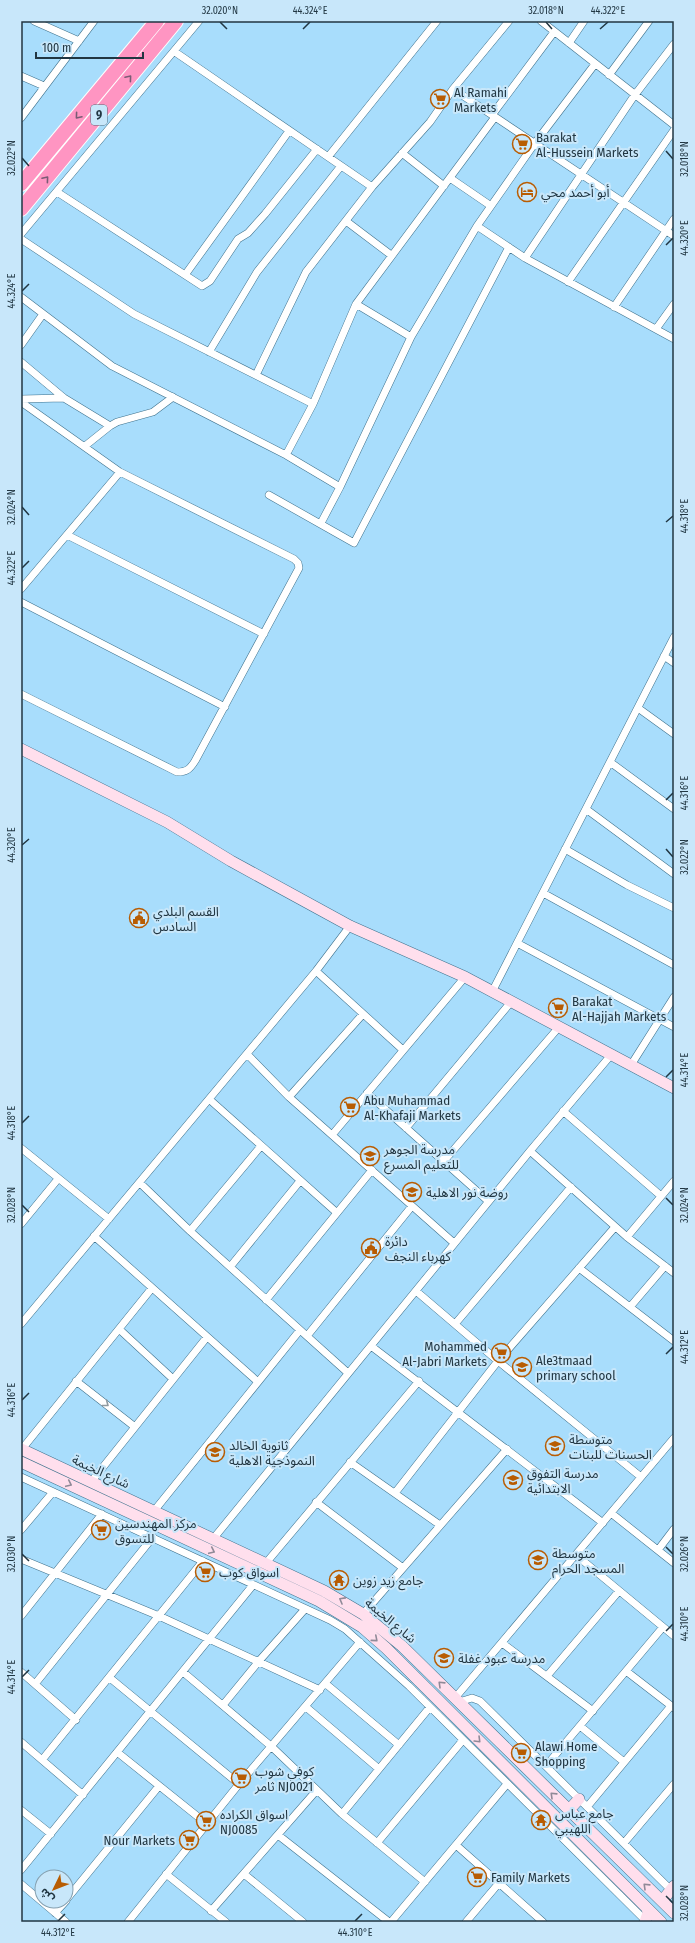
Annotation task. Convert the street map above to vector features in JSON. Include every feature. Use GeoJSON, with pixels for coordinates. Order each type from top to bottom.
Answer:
{"type":"FeatureCollection","features":[{"type":"Feature","properties":{"kind":"highway","name":"9"},"geometry":{"type":"LineString","coordinates":[[21,184],[157,21]]}},
{"type":"Feature","properties":{"kind":"highway","name":"9"},"geometry":{"type":"LineString","coordinates":[[21,209],[176,21]]}},
{"type":"Feature","properties":{"kind":"street"},"geometry":{"type":"LineString","coordinates":[[34,21],[80,41]]}},
{"type":"Feature","properties":{"kind":"street"},"geometry":{"type":"LineString","coordinates":[[21,118],[94,21]]}},
{"type":"Feature","properties":{"kind":"street"},"geometry":{"type":"LineString","coordinates":[[21,234],[175,52],[199,21]]}},
{"type":"Feature","properties":{"kind":"street"},"geometry":{"type":"LineString","coordinates":[[328,157],[437,21]]}},
{"type":"Feature","properties":{"kind":"street"},"geometry":{"type":"LineString","coordinates":[[256,375],[306,272],[372,188],[430,122],[453,89],[509,21]]}},
{"type":"Feature","properties":{"kind":"street"},"geometry":{"type":"LineString","coordinates":[[541,21],[634,96],[674,125]]}},
{"type":"Feature","properties":{"kind":"street"},"geometry":{"type":"LineString","coordinates":[[569,43],[584,21]]}},
{"type":"Feature","properties":{"kind":"street"},"geometry":{"type":"LineString","coordinates":[[609,75],[649,21]]}},
{"type":"Feature","properties":{"kind":"street"},"geometry":{"type":"LineString","coordinates":[[286,455],[314,404],[356,304],[391,255],[450,178],[554,32]]}},
{"type":"Feature","properties":{"kind":"street"},"geometry":{"type":"LineString","coordinates":[[525,258],[634,96],[674,44]]}},
{"type":"Feature","properties":{"kind":"street"},"geometry":{"type":"LineString","coordinates":[[175,52],[372,188]]}},
{"type":"Feature","properties":{"kind":"street"},"geometry":{"type":"LineString","coordinates":[[321,523],[340,487],[411,337],[477,226],[535,144],[595,64]]}},
{"type":"Feature","properties":{"kind":"street"},"geometry":{"type":"LineString","coordinates":[[21,76],[44,86]]}},
{"type":"Feature","properties":{"kind":"street"},"geometry":{"type":"LineString","coordinates":[[453,89],[674,236]]}},
{"type":"Feature","properties":{"kind":"street"},"geometry":{"type":"LineString","coordinates":[[568,282],[674,130]]}},
{"type":"Feature","properties":{"kind":"street"},"geometry":{"type":"LineString","coordinates":[[185,275],[289,131]]}},
{"type":"Feature","properties":{"kind":"street"},"geometry":{"type":"LineString","coordinates":[[57,192],[202,286],[210,281],[238,240],[257,224],[317,149]]}},
{"type":"Feature","properties":{"kind":"street"},"geometry":{"type":"LineString","coordinates":[[402,153],[444,186]]}},
{"type":"Feature","properties":{"kind":"street"},"geometry":{"type":"LineString","coordinates":[[209,352],[257,272],[341,166]]}},
{"type":"Feature","properties":{"kind":"street"},"geometry":{"type":"LineString","coordinates":[[450,178],[491,206]]}},
{"type":"Feature","properties":{"kind":"street"},"geometry":{"type":"LineString","coordinates":[[614,307],[674,220]]}},
{"type":"Feature","properties":{"kind":"street"},"geometry":{"type":"LineString","coordinates":[[346,221],[391,255]]}},
{"type":"Feature","properties":{"kind":"street"},"geometry":{"type":"LineString","coordinates":[[477,226],[525,258],[674,340]]}},
{"type":"Feature","properties":{"kind":"street"},"geometry":{"type":"LineString","coordinates":[[21,239],[134,314],[314,404]]}},
{"type":"Feature","properties":{"kind":"street"},"geometry":{"type":"LineString","coordinates":[[269,495],[354,543],[509,247]]}},
{"type":"Feature","properties":{"kind":"street"},"geometry":{"type":"LineString","coordinates":[[21,297],[112,366],[286,455],[340,487]]}},
{"type":"Feature","properties":{"kind":"street"},"geometry":{"type":"LineString","coordinates":[[356,304],[411,337]]}},
{"type":"Feature","properties":{"kind":"street"},"geometry":{"type":"LineString","coordinates":[[656,329],[674,304]]}},
{"type":"Feature","properties":{"kind":"street"},"geometry":{"type":"LineString","coordinates":[[21,345],[43,314]]}},
{"type":"Feature","properties":{"kind":"street"},"geometry":{"type":"LineString","coordinates":[[21,362],[64,398],[110,426]]}},
{"type":"Feature","properties":{"kind":"street"},"geometry":{"type":"LineString","coordinates":[[85,446],[117,422],[153,412],[174,397]]}},
{"type":"Feature","properties":{"kind":"street"},"geometry":{"type":"LineString","coordinates":[[21,400],[64,398]]}},
{"type":"Feature","properties":{"kind":"street"},"geometry":{"type":"LineString","coordinates":[[21,400],[120,472],[294,559],[300,568],[190,769],[184,772],[177,772],[21,694]]}},
{"type":"Feature","properties":{"kind":"street"},"geometry":{"type":"LineString","coordinates":[[21,589],[120,472]]}},
{"type":"Feature","properties":{"kind":"street"},"geometry":{"type":"LineString","coordinates":[[67,535],[264,634]]}},
{"type":"Feature","properties":{"kind":"street"},"geometry":{"type":"LineString","coordinates":[[21,602],[225,707]]}},
{"type":"Feature","properties":{"kind":"street"},"geometry":{"type":"LineString","coordinates":[[492,992],[674,637]]}},
{"type":"Feature","properties":{"kind":"street"},"geometry":{"type":"LineString","coordinates":[[664,656],[674,663]]}},
{"type":"Feature","properties":{"kind":"street"},"geometry":{"type":"LineString","coordinates":[[638,708],[674,734]]}},
{"type":"Feature","properties":{"kind":"street"},"geometry":{"type":"LineString","coordinates":[[21,749],[167,822],[231,861],[350,926],[465,977],[674,1088]]}},
{"type":"Feature","properties":{"kind":"street"},"geometry":{"type":"LineString","coordinates":[[610,762],[674,809]]}},
{"type":"Feature","properties":{"kind":"street"},"geometry":{"type":"LineString","coordinates":[[586,809],[674,874]]}},
{"type":"Feature","properties":{"kind":"street"},"geometry":{"type":"LineString","coordinates":[[565,850],[627,885],[674,908]]}},
{"type":"Feature","properties":{"kind":"street"},"geometry":{"type":"LineString","coordinates":[[543,892],[674,965]]}},
{"type":"Feature","properties":{"kind":"street"},"geometry":{"type":"LineString","coordinates":[[21,1324],[316,971],[350,926]]}},
{"type":"Feature","properties":{"kind":"street"},"geometry":{"type":"LineString","coordinates":[[517,943],[674,1027]]}},
{"type":"Feature","properties":{"kind":"street"},"geometry":{"type":"LineString","coordinates":[[316,971],[403,1050]]}},
{"type":"Feature","properties":{"kind":"street"},"geometry":{"type":"LineString","coordinates":[[332,1135],[465,977]]}},
{"type":"Feature","properties":{"kind":"street"},"geometry":{"type":"LineString","coordinates":[[631,1065],[674,997]]}},
{"type":"Feature","properties":{"kind":"street"},"geometry":{"type":"LineString","coordinates":[[406,1128],[511,1002]]}},
{"type":"Feature","properties":{"kind":"street"},"geometry":{"type":"LineString","coordinates":[[289,1097],[363,1014]]}},
{"type":"Feature","properties":{"kind":"street"},"geometry":{"type":"LineString","coordinates":[[444,1162],[559,1027]]}},
{"type":"Feature","properties":{"kind":"street"},"geometry":{"type":"LineString","coordinates":[[247,1054],[289,1097],[454,1243]]}},
{"type":"Feature","properties":{"kind":"street"},"geometry":{"type":"LineString","coordinates":[[213,1539],[454,1243],[611,1055]]}},
{"type":"Feature","properties":{"kind":"street"},"geometry":{"type":"LineString","coordinates":[[367,1093],[488,1202]]}},
{"type":"Feature","properties":{"kind":"street"},"geometry":{"type":"LineString","coordinates":[[209,1099],[336,1212]]}},
{"type":"Feature","properties":{"kind":"street"},"geometry":{"type":"LineString","coordinates":[[563,1111],[661,1196]]}},
{"type":"Feature","properties":{"kind":"street"},"geometry":{"type":"LineString","coordinates":[[190,1232],[261,1146]]}},
{"type":"Feature","properties":{"kind":"street"},"geometry":{"type":"LineString","coordinates":[[21,1148],[109,1219]]}},
{"type":"Feature","properties":{"kind":"street"},"geometry":{"type":"LineString","coordinates":[[530,1151],[626,1237],[673,1271]]}},
{"type":"Feature","properties":{"kind":"street"},"geometry":{"type":"LineString","coordinates":[[266,1300],[336,1212],[372,1170]]}},
{"type":"Feature","properties":{"kind":"street"},"geometry":{"type":"LineString","coordinates":[[21,1224],[58,1179]]}},
{"type":"Feature","properties":{"kind":"street"},"geometry":{"type":"LineString","coordinates":[[230,1267],[300,1181]]}},
{"type":"Feature","properties":{"kind":"street"},"geometry":{"type":"LineString","coordinates":[[626,1237],[674,1181]]}},
{"type":"Feature","properties":{"kind":"street"},"geometry":{"type":"LineString","coordinates":[[140,1183],[190,1232],[348,1373]]}},
{"type":"Feature","properties":{"kind":"street"},"geometry":{"type":"LineString","coordinates":[[455,1324],[571,1187]]}},
{"type":"Feature","properties":{"kind":"street"},"geometry":{"type":"LineString","coordinates":[[307,1336],[412,1206]]}},
{"type":"Feature","properties":{"kind":"street"},"geometry":{"type":"LineString","coordinates":[[395,1493],[498,1361],[615,1227]]}},
{"type":"Feature","properties":{"kind":"street"},"geometry":{"type":"LineString","coordinates":[[94,1236],[258,1382]]}},
{"type":"Feature","properties":{"kind":"street"},"geometry":{"type":"LineString","coordinates":[[630,1307],[665,1266]]}},
{"type":"Feature","properties":{"kind":"street"},"geometry":{"type":"LineString","coordinates":[[579,1268],[674,1342]]}},
{"type":"Feature","properties":{"kind":"street"},"geometry":{"type":"LineString","coordinates":[[23,1454],[76,1381],[152,1288]]}},
{"type":"Feature","properties":{"kind":"street"},"geometry":{"type":"LineString","coordinates":[[416,1290],[498,1361],[642,1477]]}},
{"type":"Feature","properties":{"kind":"street"},"geometry":{"type":"LineString","coordinates":[[119,1329],[173,1379]]}},
{"type":"Feature","properties":{"kind":"street"},"geometry":{"type":"LineString","coordinates":[[154,1511],[300,1330]]}},
{"type":"Feature","properties":{"kind":"street"},"geometry":{"type":"LineString","coordinates":[[91,1482],[207,1337]]}},
{"type":"Feature","properties":{"kind":"street"},"geometry":{"type":"LineString","coordinates":[[371,1346],[419,1381],[603,1523]]}},
{"type":"Feature","properties":{"kind":"street"},"geometry":{"type":"LineString","coordinates":[[76,1381],[135,1427]]}},
{"type":"Feature","properties":{"kind":"street"},"geometry":{"type":"LineString","coordinates":[[266,1563],[419,1381]]}},
{"type":"Feature","properties":{"kind":"street"},"geometry":{"type":"LineString","coordinates":[[457,1700],[502,1643],[674,1438]]}},
{"type":"Feature","properties":{"kind":"street"},"geometry":{"type":"LineString","coordinates":[[363,1614],[507,1449]]}},
{"type":"Feature","properties":{"kind":"street","name":"شارع الخيمة"},"geometry":{"type":"LineString","coordinates":[[23,1454],[78,1476],[266,1563],[324,1591],[363,1614],[402,1646],[674,1913]]}},
{"type":"Feature","properties":{"kind":"street","name":"شارع الخيمة"},"geometry":{"type":"LineString","coordinates":[[23,1454],[54,1477],[319,1601],[362,1627],[413,1682],[461,1723],[661,1922]]}},
{"type":"Feature","properties":{"kind":"street"},"geometry":{"type":"LineString","coordinates":[[350,1462],[440,1525]]}},
{"type":"Feature","properties":{"kind":"street"},"geometry":{"type":"LineString","coordinates":[[54,1477],[52,1473],[55,1469],[78,1476]]}},
{"type":"Feature","properties":{"kind":"street"},"geometry":{"type":"LineString","coordinates":[[21,1477],[253,1584],[345,1629],[413,1682],[430,1707],[646,1921]]}},
{"type":"Feature","properties":{"kind":"street"},"geometry":{"type":"LineString","coordinates":[[21,1530],[53,1492]]}},
{"type":"Feature","properties":{"kind":"street"},"geometry":{"type":"LineString","coordinates":[[316,1502],[403,1568]]}},
{"type":"Feature","properties":{"kind":"street"},"geometry":{"type":"LineString","coordinates":[[611,1513],[674,1563]]}},
{"type":"Feature","properties":{"kind":"street"},"geometry":{"type":"LineString","coordinates":[[21,1616],[102,1514]]}},
{"type":"Feature","properties":{"kind":"street"},"geometry":{"type":"LineString","coordinates":[[658,1550],[674,1529]]}},
{"type":"Feature","properties":{"kind":"street"},"geometry":{"type":"LineString","coordinates":[[34,1684],[152,1537]]}},
{"type":"Feature","properties":{"kind":"street"},"geometry":{"type":"LineString","coordinates":[[576,1555],[674,1636]]}},
{"type":"Feature","properties":{"kind":"street"},"geometry":{"type":"LineString","coordinates":[[21,1559],[159,1616],[320,1690]]}},
{"type":"Feature","properties":{"kind":"street"},"geometry":{"type":"LineString","coordinates":[[42,1760],[110,1678],[203,1561]]}},
{"type":"Feature","properties":{"kind":"street"},"geometry":{"type":"LineString","coordinates":[[21,1870],[210,1639],[253,1584]]}},
{"type":"Feature","properties":{"kind":"street"},"geometry":{"type":"LineString","coordinates":[[547,1676],[619,1591]]}},
{"type":"Feature","properties":{"kind":"street"},"geometry":{"type":"LineString","coordinates":[[223,1705],[259,1661],[305,1609]]}},
{"type":"Feature","properties":{"kind":"street"},"geometry":{"type":"LineString","coordinates":[[546,1766],[662,1627]]}},
{"type":"Feature","properties":{"kind":"street"},"geometry":{"type":"LineString","coordinates":[[132,1920],[166,1874],[239,1784],[326,1684],[360,1642]]}},
{"type":"Feature","properties":{"kind":"street"},"geometry":{"type":"LineString","coordinates":[[502,1643],[593,1711]]}},
{"type":"Feature","properties":{"kind":"street"},"geometry":{"type":"LineString","coordinates":[[587,1807],[672,1707],[626,1671]]}},
{"type":"Feature","properties":{"kind":"street"},"geometry":{"type":"LineString","coordinates":[[21,1672],[76,1720]]}},
{"type":"Feature","properties":{"kind":"street"},"geometry":{"type":"LineString","coordinates":[[183,1672],[272,1747],[316,1791],[342,1814],[425,1882]]}},
{"type":"Feature","properties":{"kind":"street"},"geometry":{"type":"LineString","coordinates":[[110,1678],[239,1784]]}},
{"type":"Feature","properties":{"kind":"street"},"geometry":{"type":"LineString","coordinates":[[326,1684],[399,1744]]}},
{"type":"Feature","properties":{"kind":"street"},"geometry":{"type":"LineString","coordinates":[[457,1700],[472,1698],[478,1699],[624,1843],[673,1888],[662,1901]]}},
{"type":"Feature","properties":{"kind":"street"},"geometry":{"type":"LineString","coordinates":[[306,1707],[379,1769]]}},
{"type":"Feature","properties":{"kind":"street"},"geometry":{"type":"LineString","coordinates":[[342,1814],[430,1707]]}},
{"type":"Feature","properties":{"kind":"street"},"geometry":{"type":"LineString","coordinates":[[461,1723],[472,1725],[475,1722],[475,1718]]}},
{"type":"Feature","properties":{"kind":"street"},"geometry":{"type":"LineString","coordinates":[[580,1726],[624,1762]]}},
{"type":"Feature","properties":{"kind":"street"},"geometry":{"type":"LineString","coordinates":[[377,1843],[463,1740]]}},
{"type":"Feature","properties":{"kind":"street"},"geometry":{"type":"LineString","coordinates":[[21,1742],[83,1795]]}},
{"type":"Feature","properties":{"kind":"street"},"geometry":{"type":"LineString","coordinates":[[117,1752],[207,1824]]}},
{"type":"Feature","properties":{"kind":"street"},"geometry":{"type":"LineString","coordinates":[[504,1765],[504,1754],[507,1752],[511,1754]]}},
{"type":"Feature","properties":{"kind":"street"},"geometry":{"type":"LineString","coordinates":[[278,1835],[390,1922],[507,1784]]}},
{"type":"Feature","properties":{"kind":"street"},"geometry":{"type":"LineString","coordinates":[[624,1843],[674,1784]]}},
{"type":"Feature","properties":{"kind":"street"},"geometry":{"type":"LineString","coordinates":[[74,1891],[159,1786]]}},
{"type":"Feature","properties":{"kind":"street"},"geometry":{"type":"LineString","coordinates":[[212,1911],[316,1791]]}},
{"type":"Feature","properties":{"kind":"street"},"geometry":{"type":"LineString","coordinates":[[569,1810],[579,1798]]}},
{"type":"Feature","properties":{"kind":"street"},"geometry":{"type":"LineString","coordinates":[[21,1810],[51,1834]]}},
{"type":"Feature","properties":{"kind":"street"},"geometry":{"type":"LineString","coordinates":[[456,1845],[543,1922]]}},
{"type":"Feature","properties":{"kind":"street"},"geometry":{"type":"LineString","coordinates":[[166,1874],[226,1922]]}},
{"type":"Feature","properties":{"kind":"street"},"geometry":{"type":"LineString","coordinates":[[244,1874],[303,1922]]}},
{"type":"Feature","properties":{"kind":"street"},"geometry":{"type":"LineString","coordinates":[[466,1922],[499,1883]]}},
{"type":"Feature","properties":{"kind":"street"},"geometry":{"type":"LineString","coordinates":[[21,1884],[66,1922]]}},
{"type":"Feature","properties":{"kind":"street"},"geometry":{"type":"LineString","coordinates":[[646,1921],[647,1908]]}},
{"type":"Feature","properties":{"kind":"street"},"geometry":{"type":"LineString","coordinates":[[56,1913],[59,1909]]}},
{"type":"Feature","properties":{"kind":"place","name":"Al Ramahi Markets"},"geometry":{"type":"Point","coordinates":[440,99]}},
{"type":"Feature","properties":{"kind":"place","name":"Barakat Al-Hussein Markets"},"geometry":{"type":"Point","coordinates":[522,144]}},
{"type":"Feature","properties":{"kind":"place","name":"أبو أحمد محي"},"geometry":{"type":"Point","coordinates":[527,192]}},
{"type":"Feature","properties":{"kind":"place","name":"القسم البلدي السادس"},"geometry":{"type":"Point","coordinates":[139,918]}},
{"type":"Feature","properties":{"kind":"place","name":"Barakat Al-Hajjah Markets"},"geometry":{"type":"Point","coordinates":[558,1008]}},
{"type":"Feature","properties":{"kind":"place","name":"Abu Muhammad Al-Khafaji Markets"},"geometry":{"type":"Point","coordinates":[350,1107]}},
{"type":"Feature","properties":{"kind":"place","name":"مدرسة الجوهر للتعليم المسرع"},"geometry":{"type":"Point","coordinates":[370,1156]}},
{"type":"Feature","properties":{"kind":"place","name":"روضة نور الاهلية"},"geometry":{"type":"Point","coordinates":[412,1192]}},
{"type":"Feature","properties":{"kind":"place","name":"دائرة كهرباء النجف"},"geometry":{"type":"Point","coordinates":[371,1248]}},
{"type":"Feature","properties":{"kind":"place","name":"Mohammed Al-Jabri Markets"},"geometry":{"type":"Point","coordinates":[501,1353]}},
{"type":"Feature","properties":{"kind":"place","name":"Ale3tmaad primary school"},"geometry":{"type":"Point","coordinates":[522,1367]}},
{"type":"Feature","properties":{"kind":"place","name":"متوسطة الحسنات للبنات"},"geometry":{"type":"Point","coordinates":[555,1446]}},
{"type":"Feature","properties":{"kind":"place","name":"ثانوية الخالد النموذجية الاهلية"},"geometry":{"type":"Point","coordinates":[215,1452]}},
{"type":"Feature","properties":{"kind":"place","name":"مدرسة التفوق الابتدائية"},"geometry":{"type":"Point","coordinates":[513,1480]}},
{"type":"Feature","properties":{"kind":"place","name":"مركز المهندسين للتسوق"},"geometry":{"type":"Point","coordinates":[101,1530]}},
{"type":"Feature","properties":{"kind":"place","name":"متوسطة المسجد الحرام"},"geometry":{"type":"Point","coordinates":[538,1560]}},
{"type":"Feature","properties":{"kind":"place","name":"اسواق كوب"},"geometry":{"type":"Point","coordinates":[205,1572]}},
{"type":"Feature","properties":{"kind":"place","name":"جامع زيد زوين"},"geometry":{"type":"Point","coordinates":[339,1580]}},
{"type":"Feature","properties":{"kind":"place","name":"مدرسة عبود غفلة"},"geometry":{"type":"Point","coordinates":[444,1658]}},
{"type":"Feature","properties":{"kind":"place","name":"Alawi Home Shopping"},"geometry":{"type":"Point","coordinates":[521,1753]}},
{"type":"Feature","properties":{"kind":"place","name":"كوفي شوب ثامر NJ0021"},"geometry":{"type":"Point","coordinates":[241,1778]}},
{"type":"Feature","properties":{"kind":"place","name":"جامع عباس اللهيبي"},"geometry":{"type":"Point","coordinates":[541,1820]}},
{"type":"Feature","properties":{"kind":"place","name":"اسواق الكراده NJ0085"},"geometry":{"type":"Point","coordinates":[206,1821]}},
{"type":"Feature","properties":{"kind":"place","name":"Nour Markets"},"geometry":{"type":"Point","coordinates":[189,1840]}},
{"type":"Feature","properties":{"kind":"place","name":"Family Markets"},"geometry":{"type":"Point","coordinates":[477,1877]}}]}
